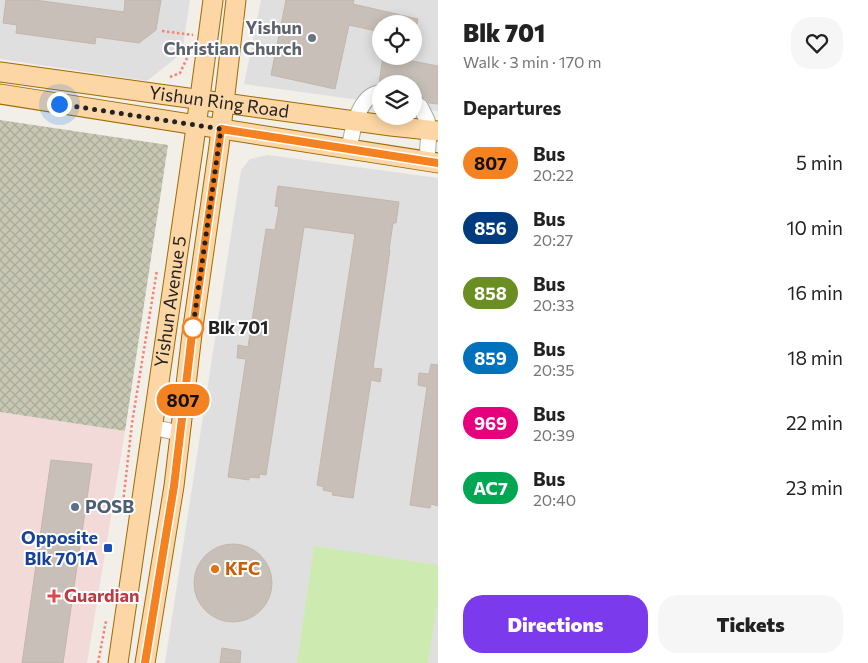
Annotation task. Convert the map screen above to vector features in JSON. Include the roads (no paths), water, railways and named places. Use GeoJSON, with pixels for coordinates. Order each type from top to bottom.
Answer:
{"type":"FeatureCollection","features":[{"type":"Feature","properties":{"kind":"main road","name":"Yishun Avenue 5"},"geometry":{"type":"LineString","coordinates":[[118,663],[213,0]]}},
{"type":"Feature","properties":{"kind":"main road","name":"Yishun Avenue 5"},"geometry":{"type":"LineString","coordinates":[[145,663],[174,486],[179,433],[221,129],[236,0]]}},
{"type":"Feature","properties":{"kind":"main road","name":"Yishun Ring Road"},"geometry":{"type":"LineString","coordinates":[[0,72],[434,131]]}},
{"type":"Feature","properties":{"kind":"main road","name":"Yishun Ring Road"},"geometry":{"type":"LineString","coordinates":[[0,94],[433,162]]}},
{"type":"Feature","properties":{"kind":"lane"},"geometry":{"type":"LineString","coordinates":[[32,99],[36,77]]}},
{"type":"Feature","properties":{"kind":"lane"},"geometry":{"type":"LineString","coordinates":[[349,149],[354,121],[372,95]]}},
{"type":"Feature","properties":{"kind":"lane"},"geometry":{"type":"LineString","coordinates":[[422,110],[434,131],[433,162]]}},
{"type":"Feature","properties":{"kind":"lane"},"geometry":{"type":"LineString","coordinates":[[152,427],[179,433]]}},
{"type":"Feature","properties":{"kind":"place","name":"Yishun Christian Church"},"geometry":{"type":"Point","coordinates":[312,38]}},
{"type":"Feature","properties":{"kind":"place","name":"Blk 701"},"geometry":{"type":"Point","coordinates":[193,328]}},
{"type":"Feature","properties":{"kind":"place","name":"POSB"},"geometry":{"type":"Point","coordinates":[75,507]}},
{"type":"Feature","properties":{"kind":"place","name":"Opposite Blk 701A"},"geometry":{"type":"Point","coordinates":[108,548]}},
{"type":"Feature","properties":{"kind":"place","name":"KFC"},"geometry":{"type":"Point","coordinates":[215,569]}},
{"type":"Feature","properties":{"kind":"place","name":"Guardian"},"geometry":{"type":"Point","coordinates":[54,596]}}]}
